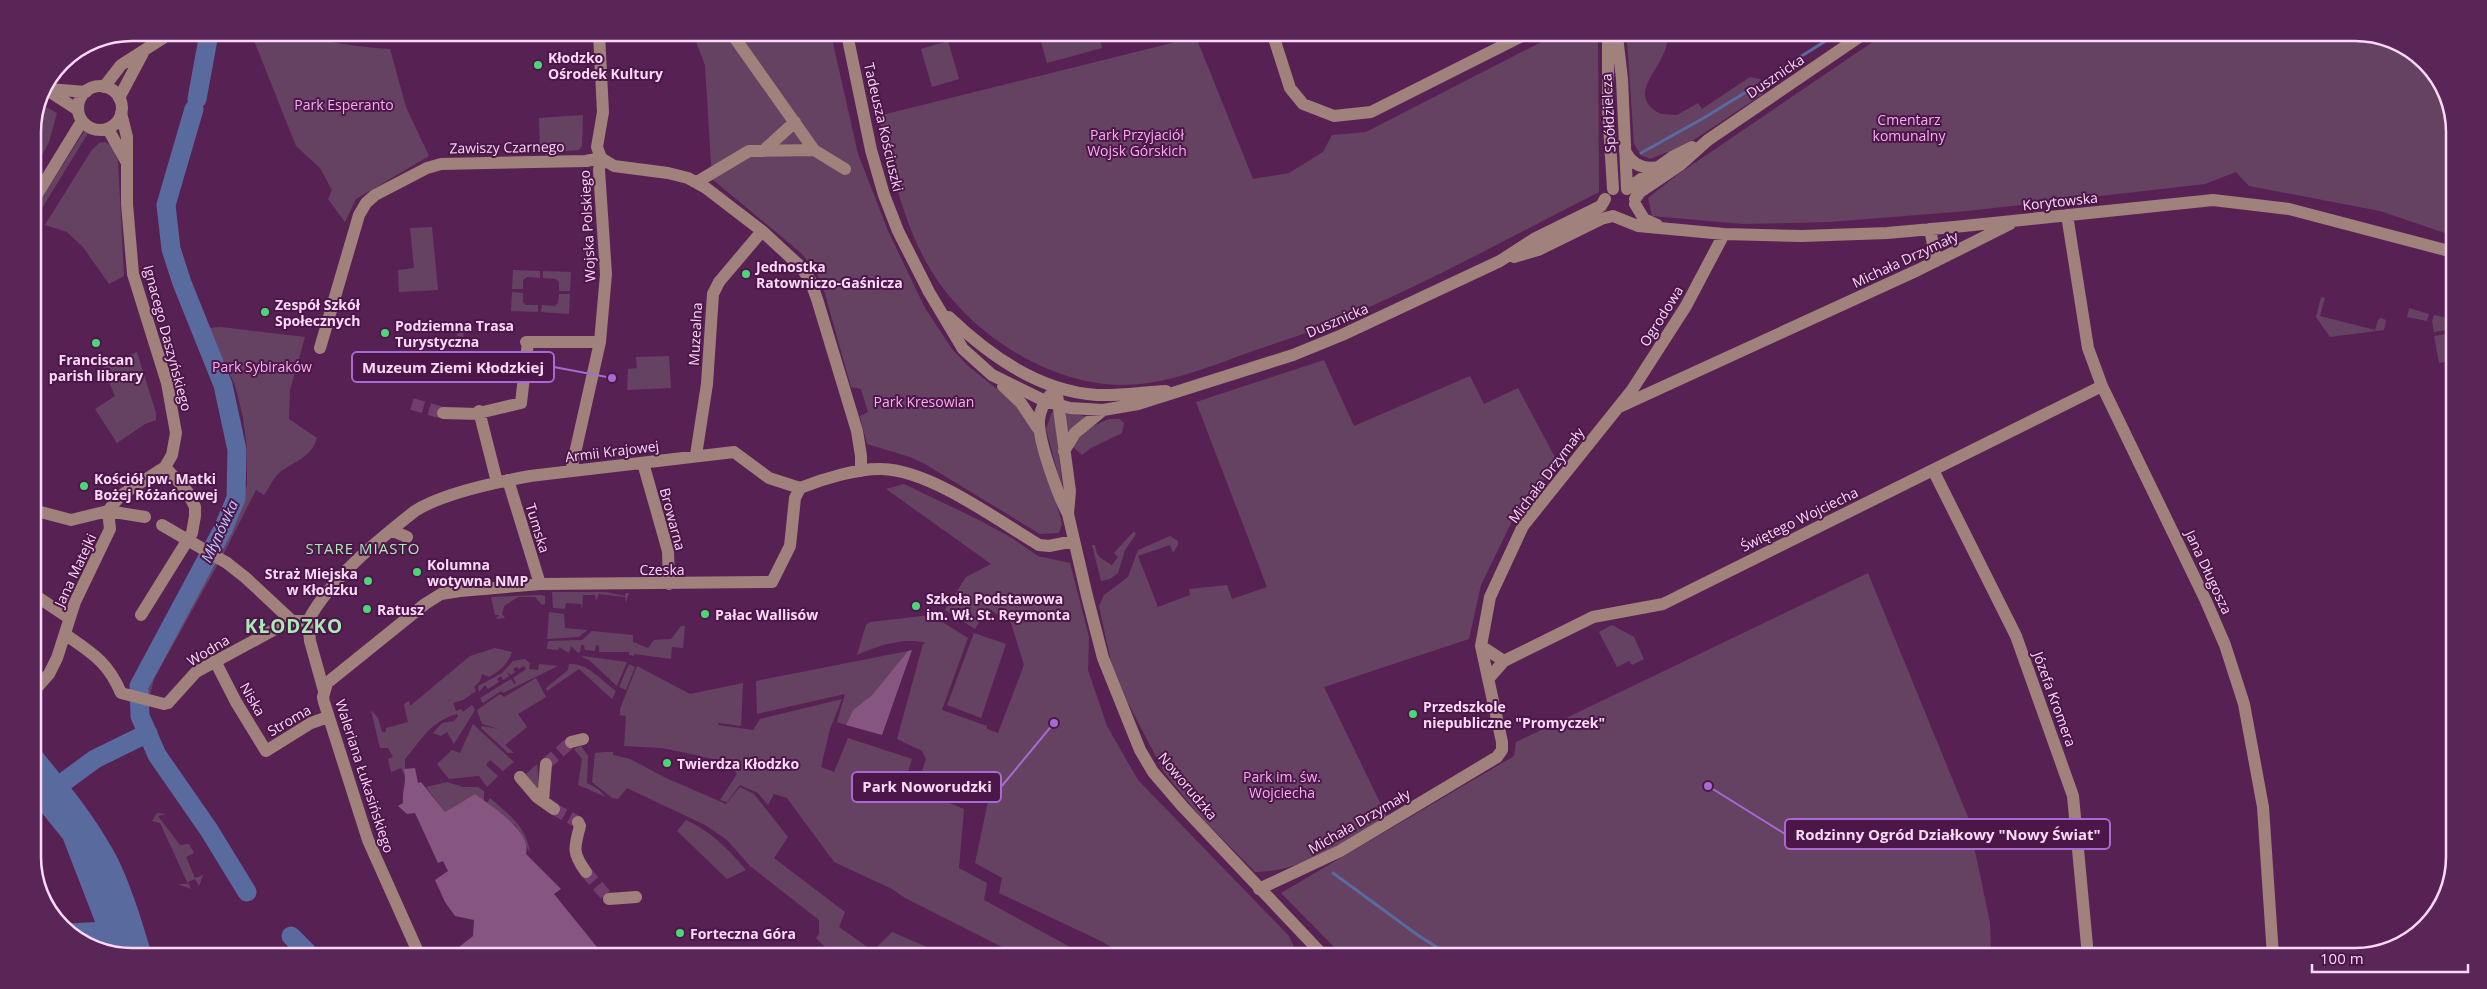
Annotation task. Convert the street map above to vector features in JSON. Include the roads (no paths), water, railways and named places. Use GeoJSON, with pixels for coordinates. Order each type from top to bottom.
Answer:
{"type":"FeatureCollection","features":[{"type":"Feature","properties":{"kind":"street"},"geometry":{"type":"LineString","coordinates":[[104,87],[120,65],[158,41]]}},
{"type":"Feature","properties":{"kind":"street","name":"Wojska Polskiego"},"geometry":{"type":"LineString","coordinates":[[571,471],[600,342],[606,274],[598,166],[601,158],[597,147],[603,112],[598,41]]}},
{"type":"Feature","properties":{"kind":"street"},"geometry":{"type":"LineString","coordinates":[[737,41],[814,150],[845,169]]}},
{"type":"Feature","properties":{"kind":"street","name":"Tadeusza Kościuszki"},"geometry":{"type":"LineString","coordinates":[[848,41],[871,150],[884,195],[912,260],[963,349],[992,375],[1051,402]]}},
{"type":"Feature","properties":{"kind":"street"},"geometry":{"type":"LineString","coordinates":[[1275,41],[1290,88],[1303,104],[1334,116],[1371,112],[1512,41]]}},
{"type":"Feature","properties":{"kind":"street","name":"Spółdzielcza"},"geometry":{"type":"LineString","coordinates":[[1608,41],[1608,109],[1613,189]]}},
{"type":"Feature","properties":{"kind":"street","name":"Spółdzielcza"},"geometry":{"type":"LineString","coordinates":[[1617,41],[1625,151],[1632,197]]}},
{"type":"Feature","properties":{"kind":"street","name":"Dusznicka"},"geometry":{"type":"LineString","coordinates":[[1632,197],[1680,165],[1708,140],[1853,41]]}},
{"type":"Feature","properties":{"kind":"street"},"geometry":{"type":"LineString","coordinates":[[51,93],[80,115],[91,128],[108,129],[114,125],[121,113],[119,98],[144,50]]}},
{"type":"Feature","properties":{"kind":"street"},"geometry":{"type":"LineString","coordinates":[[53,89],[86,92],[94,88],[104,87],[110,89],[119,98]]}},
{"type":"Feature","properties":{"kind":"street"},"geometry":{"type":"LineString","coordinates":[[41,186],[80,115],[79,103],[86,92]]}},
{"type":"Feature","properties":{"kind":"street","name":"Ignacego Daszyńskiego"},"geometry":{"type":"LineString","coordinates":[[121,113],[127,137],[126,161],[133,274],[172,402],[176,433],[172,455],[165,467]]}},
{"type":"Feature","properties":{"kind":"street"},"geometry":{"type":"LineString","coordinates":[[763,151],[796,122]]}},
{"type":"Feature","properties":{"kind":"street","name":"Ignacego Daszyńskiego"},"geometry":{"type":"LineString","coordinates":[[108,129],[126,161]]}},
{"type":"Feature","properties":{"kind":"street","name":"Dusznicka"},"geometry":{"type":"LineString","coordinates":[[1632,197],[1659,167],[1674,156],[1708,140]]}},
{"type":"Feature","properties":{"kind":"street"},"geometry":{"type":"LineString","coordinates":[[698,182],[739,155],[749,151],[814,150]]}},
{"type":"Feature","properties":{"kind":"street"},"geometry":{"type":"LineString","coordinates":[[1625,151],[1631,160],[1639,166],[1659,167]]}},
{"type":"Feature","properties":{"kind":"street"},"geometry":{"type":"LineString","coordinates":[[601,158],[614,166],[668,173],[698,182],[762,231],[802,267],[810,280],[857,431],[861,471]]}},
{"type":"Feature","properties":{"kind":"street","name":"Zawiszy Czarnego"},"geometry":{"type":"LineString","coordinates":[[320,348],[359,215],[366,203],[375,195],[427,168],[446,163],[586,161],[601,158]]}},
{"type":"Feature","properties":{"kind":"street"},"geometry":{"type":"LineString","coordinates":[[1618,187],[1632,197],[1627,215],[1618,216],[1606,209],[1605,199],[1613,189],[1618,187]]}},
{"type":"Feature","properties":{"kind":"street","name":"Korytowska"},"geometry":{"type":"LineString","coordinates":[[1632,197],[1644,219],[1664,228]]}},
{"type":"Feature","properties":{"kind":"street","name":"Dusznicka"},"geometry":{"type":"LineString","coordinates":[[1051,402],[1082,410],[1103,410],[1138,404],[1293,355],[1342,335],[1500,261],[1534,239],[1601,206],[1605,199]]}},
{"type":"Feature","properties":{"kind":"street","name":"Korytowska"},"geometry":{"type":"LineString","coordinates":[[1618,216],[1638,226],[1724,234],[1802,236],[1930,229],[2213,200],[2289,209],[2446,250]]}},
{"type":"Feature","properties":{"kind":"street","name":"Jana Długosza"},"geometry":{"type":"LineString","coordinates":[[2067,215],[2088,348],[2102,386],[2206,601],[2225,645],[2244,704],[2263,807],[2272,948]]}},
{"type":"Feature","properties":{"kind":"street","name":"Dusznicka"},"geometry":{"type":"LineString","coordinates":[[1500,261],[1538,250],[1601,219],[1618,216]]}},
{"type":"Feature","properties":{"kind":"street","name":"Michała Drzymały"},"geometry":{"type":"LineString","coordinates":[[1259,889],[1340,851],[1497,757],[1502,742],[1481,646],[1490,597],[1523,526],[1616,408],[1936,261],[2020,220]]}},
{"type":"Feature","properties":{"kind":"street"},"geometry":{"type":"LineString","coordinates":[[1930,229],[1936,261]]}},
{"type":"Feature","properties":{"kind":"street","name":"Muzealna"},"geometry":{"type":"LineString","coordinates":[[696,455],[707,384],[711,301],[716,287],[762,231]]}},
{"type":"Feature","properties":{"kind":"street","name":"Ogrodowa"},"geometry":{"type":"LineString","coordinates":[[1616,408],[1632,390],[1686,306],[1724,234]]}},
{"type":"Feature","properties":{"kind":"street","name":"Tadeusza Kościuszki"},"geometry":{"type":"LineString","coordinates":[[937,304],[995,357],[1056,387]]}},
{"type":"Feature","properties":{"kind":"street"},"geometry":{"type":"LineString","coordinates":[[443,413],[479,412],[521,403],[527,342],[600,342]]}},
{"type":"Feature","properties":{"kind":"street"},"geometry":{"type":"LineString","coordinates":[[992,375],[1021,403],[1041,433]]}},
{"type":"Feature","properties":{"kind":"street","name":"Świętego Wojciecha"},"geometry":{"type":"LineString","coordinates":[[1489,678],[1504,661],[1593,617],[1663,604],[2102,386]]}},
{"type":"Feature","properties":{"kind":"street","name":"Dusznicka"},"geometry":{"type":"LineString","coordinates":[[1056,387],[1074,392],[1098,395],[1179,390]]}},
{"type":"Feature","properties":{"kind":"street","name":"Noworudzka"},"geometry":{"type":"LineString","coordinates":[[1056,387],[1051,402],[1039,419],[1041,433],[1058,494],[1068,514],[1103,658],[1140,750],[1153,772],[1183,807],[1314,948]]}},
{"type":"Feature","properties":{"kind":"street","name":"Noworudzka"},"geometry":{"type":"LineString","coordinates":[[1051,402],[1064,451],[1070,491],[1068,514]]}},
{"type":"Feature","properties":{"kind":"street"},"geometry":{"type":"LineString","coordinates":[[1064,451],[1075,433],[1103,410]]}},
{"type":"Feature","properties":{"kind":"street","name":"Tumska"},"geometry":{"type":"LineString","coordinates":[[479,412],[502,481],[521,522],[540,584]]}},
{"type":"Feature","properties":{"kind":"street","name":"Armii Krajowej"},"geometry":{"type":"LineString","coordinates":[[308,621],[316,607],[345,572],[391,530],[422,507],[502,481],[696,455],[734,452],[769,478],[800,488]]}},
{"type":"Feature","properties":{"kind":"street","name":"Browarna"},"geometry":{"type":"LineString","coordinates":[[643,463],[668,551],[669,584]]}},
{"type":"Feature","properties":{"kind":"street"},"geometry":{"type":"LineString","coordinates":[[108,511],[120,496],[165,467],[187,491],[195,507],[192,534],[177,553],[166,576],[154,591],[141,615]]}},
{"type":"Feature","properties":{"kind":"street"},"geometry":{"type":"LineString","coordinates":[[800,488],[861,471],[886,469],[916,476],[949,491],[1039,545],[1074,542]]}},
{"type":"Feature","properties":{"kind":"street","name":"Józefa Kromera"},"geometry":{"type":"LineString","coordinates":[[1933,470],[2016,636],[2073,796],[2087,948]]}},
{"type":"Feature","properties":{"kind":"street","name":"Czeska"},"geometry":{"type":"LineString","coordinates":[[324,691],[327,683],[425,604],[441,594],[540,584],[772,582],[790,546],[796,498],[800,488]]}},
{"type":"Feature","properties":{"kind":"street"},"geometry":{"type":"LineString","coordinates":[[41,512],[71,520],[108,511],[147,518]]}},
{"type":"Feature","properties":{"kind":"street","name":"Jana Matejki"},"geometry":{"type":"LineString","coordinates":[[41,683],[49,674],[66,635],[69,618],[110,529],[108,511]]}},
{"type":"Feature","properties":{"kind":"street"},"geometry":{"type":"LineString","coordinates":[[162,525],[228,563],[292,622]]}},
{"type":"Feature","properties":{"kind":"street"},"geometry":{"type":"LineString","coordinates":[[391,530],[407,537]]}},
{"type":"Feature","properties":{"kind":"street"},"geometry":{"type":"LineString","coordinates":[[41,599],[69,618]]}},
{"type":"Feature","properties":{"kind":"street","name":"Wodna"},"geometry":{"type":"LineString","coordinates":[[66,635],[110,669],[121,693],[164,704],[171,701],[189,679],[216,662],[279,626],[292,622],[308,621]]}},
{"type":"Feature","properties":{"kind":"street","name":"Waleriana Łukasińskiego"},"geometry":{"type":"LineString","coordinates":[[308,621],[310,641],[324,691],[328,717],[368,840],[416,948]]}},
{"type":"Feature","properties":{"kind":"street"},"geometry":{"type":"LineString","coordinates":[[1481,646],[1504,661]]}},
{"type":"Feature","properties":{"kind":"street","name":"Niska"},"geometry":{"type":"LineString","coordinates":[[216,662],[236,702],[266,751]]}},
{"type":"Feature","properties":{"kind":"street","name":"Stroma"},"geometry":{"type":"LineString","coordinates":[[266,751],[310,723],[328,717]]}},
{"type":"Feature","properties":{"kind":"street"},"geometry":{"type":"LineString","coordinates":[[543,801],[546,764]]}},
{"type":"Feature","properties":{"kind":"street"},"geometry":{"type":"LineString","coordinates":[[520,777],[543,801],[554,809]]}},
{"type":"Feature","properties":{"kind":"street"},"geometry":{"type":"LineString","coordinates":[[578,822],[580,826],[575,844],[575,856],[586,872]]}},
{"type":"Feature","properties":{"kind":"street"},"geometry":{"type":"LineString","coordinates":[[608,898],[636,897]]}},
{"type":"Feature","properties":{"kind":"water"},"geometry":{"type":"Polygon","coordinates":[[[41,751],[85,806],[112,848],[129,885],[150,948],[120,947],[103,943],[70,923],[95,922],[63,839],[41,812],[41,751]]]}},
{"type":"Feature","properties":{"kind":"waterway","name":"Młynówka"},"geometry":{"type":"LineString","coordinates":[[197,99],[208,41]]}},
{"type":"Feature","properties":{"kind":"waterway"},"geometry":{"type":"LineString","coordinates":[[1784,67],[1826,41]]}},
{"type":"Feature","properties":{"kind":"waterway"},"geometry":{"type":"LineString","coordinates":[[1641,153],[1756,86]]}},
{"type":"Feature","properties":{"kind":"waterway","name":"Młynówka"},"geometry":{"type":"LineString","coordinates":[[194,109],[166,205],[171,249],[182,283],[223,385],[237,450],[236,498],[223,529],[139,686],[140,716],[157,755],[209,830],[247,892]]}},
{"type":"Feature","properties":{"kind":"waterway"},"geometry":{"type":"LineString","coordinates":[[50,792],[95,759],[148,733]]}},
{"type":"Feature","properties":{"kind":"waterway"},"geometry":{"type":"LineString","coordinates":[[1333,873],[1438,948]]}},
{"type":"Feature","properties":{"kind":"waterway","name":"Młynówka"},"geometry":{"type":"LineString","coordinates":[[291,936],[303,948]]}},
{"type":"Feature","properties":{"kind":"tunnel"},"geometry":{"type":"LineString","coordinates":[[458,330],[464,331]]}},
{"type":"Feature","properties":{"kind":"tunnel"},"geometry":{"type":"LineString","coordinates":[[412,404],[443,413]]}},
{"type":"Feature","properties":{"kind":"tunnel"},"geometry":{"type":"LineString","coordinates":[[546,764],[571,742]]}},
{"type":"Feature","properties":{"kind":"tunnel"},"geometry":{"type":"LineString","coordinates":[[554,809],[578,822]]}},
{"type":"Feature","properties":{"kind":"tunnel"},"geometry":{"type":"LineString","coordinates":[[586,872],[609,899]]}},
{"type":"Feature","properties":{"kind":"place","name":"Kłodzko Ośrodek Kultury"},"geometry":{"type":"Point","coordinates":[538,65]}},
{"type":"Feature","properties":{"kind":"place","name":"Jednostka Ratowniczo-Gaśnicza"},"geometry":{"type":"Point","coordinates":[746,274]}},
{"type":"Feature","properties":{"kind":"place","name":"Zespół Szkół Społecznych"},"geometry":{"type":"Point","coordinates":[265,312]}},
{"type":"Feature","properties":{"kind":"place","name":"Podziemna Trasa Turystyczna"},"geometry":{"type":"Point","coordinates":[385,333]}},
{"type":"Feature","properties":{"kind":"place","name":"Franciscan parish library"},"geometry":{"type":"Point","coordinates":[96,343]}},
{"type":"Feature","properties":{"kind":"place","name":"Muzeum Ziemi Kłodzkiej"},"geometry":{"type":"Point","coordinates":[612,378]}},
{"type":"Feature","properties":{"kind":"place","name":"Kościół pw. Matki Bożej Różańcowej"},"geometry":{"type":"Point","coordinates":[84,486]}},
{"type":"Feature","properties":{"kind":"place","name":"Kolumna wotywna NMP"},"geometry":{"type":"Point","coordinates":[417,572]}},
{"type":"Feature","properties":{"kind":"place","name":"Straż Miejska w Kłodzku"},"geometry":{"type":"Point","coordinates":[368,581]}},
{"type":"Feature","properties":{"kind":"place","name":"Szkoła Podstawowa im. Wł. St. Reymonta"},"geometry":{"type":"Point","coordinates":[916,606]}},
{"type":"Feature","properties":{"kind":"place","name":"Ratusz"},"geometry":{"type":"Point","coordinates":[367,609]}},
{"type":"Feature","properties":{"kind":"place","name":"Pałac Wallisów"},"geometry":{"type":"Point","coordinates":[705,614]}},
{"type":"Feature","properties":{"kind":"place","name":"Przedszkole niepubliczne \"Promyczek\""},"geometry":{"type":"Point","coordinates":[1413,714]}},
{"type":"Feature","properties":{"kind":"place","name":"Park Noworudzki"},"geometry":{"type":"Point","coordinates":[1054,723]}},
{"type":"Feature","properties":{"kind":"place","name":"Twierdza Kłodzko"},"geometry":{"type":"Point","coordinates":[667,763]}},
{"type":"Feature","properties":{"kind":"place","name":"Rodzinny Ogród Działkowy \"Nowy Świat\""},"geometry":{"type":"Point","coordinates":[1708,786]}},
{"type":"Feature","properties":{"kind":"place","name":"Forteczna Góra"},"geometry":{"type":"Point","coordinates":[680,933]}},
{"type":"Feature","properties":{"kind":"district","name":"STARE MIASTO"},"geometry":{"type":"Point","coordinates":[363,548]}},
{"type":"Feature","properties":{"kind":"district","name":"KŁODZKO"},"geometry":{"type":"Point","coordinates":[294,626]}},
{"type":"Feature","properties":{"kind":"park label","name":"Park Esperanto"},"geometry":{"type":"Point","coordinates":[344,104]}},
{"type":"Feature","properties":{"kind":"park label","name":"Cmentarz komunalny"},"geometry":{"type":"Point","coordinates":[1909,128]}},
{"type":"Feature","properties":{"kind":"park label","name":"Park Przyjaciół Wojsk Górskich"},"geometry":{"type":"Point","coordinates":[1137,142]}},
{"type":"Feature","properties":{"kind":"park label","name":"Park Sybiraków"},"geometry":{"type":"Point","coordinates":[262,366]}},
{"type":"Feature","properties":{"kind":"park label","name":"Park Kresowian"},"geometry":{"type":"Point","coordinates":[924,401]}},
{"type":"Feature","properties":{"kind":"park label","name":"Park im. św. Wojciecha"},"geometry":{"type":"Point","coordinates":[1282,784]}}]}
